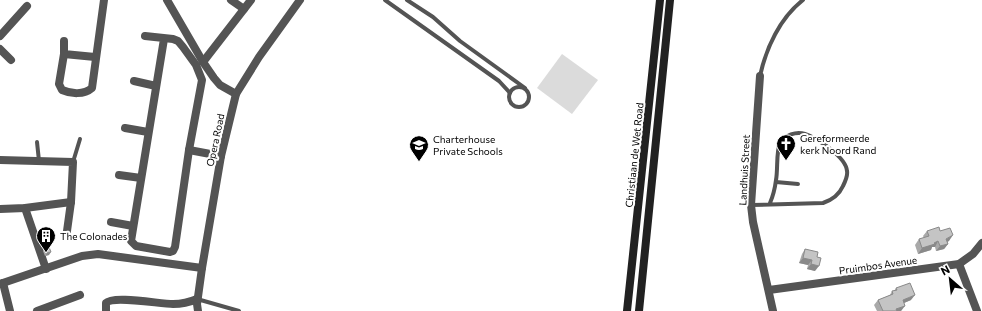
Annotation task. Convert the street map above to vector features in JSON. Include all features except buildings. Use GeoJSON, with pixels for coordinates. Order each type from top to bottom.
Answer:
{"type":"FeatureCollection","features":[{"type":"Feature","properties":{"kind":"main road","name":"Christiaan de Wet Road"},"geometry":{"type":"LineString","coordinates":[[627,311],[660,0]]}},
{"type":"Feature","properties":{"kind":"main road","name":"Christiaan de Wet Road"},"geometry":{"type":"LineString","coordinates":[[639,311],[670,0]]}},
{"type":"Feature","properties":{"kind":"street"},"geometry":{"type":"LineString","coordinates":[[64,42],[64,54],[59,84],[62,90],[82,93],[88,91],[92,88],[95,57],[104,0]]}},
{"type":"Feature","properties":{"kind":"street"},"geometry":{"type":"LineString","coordinates":[[167,0],[203,62],[220,85],[236,94]]}},
{"type":"Feature","properties":{"kind":"street"},"geometry":{"type":"LineString","coordinates":[[232,0],[244,9]]}},
{"type":"Feature","properties":{"kind":"street"},"geometry":{"type":"LineString","coordinates":[[203,62],[251,0]]}},
{"type":"Feature","properties":{"kind":"street","name":"Opera Road"},"geometry":{"type":"LineString","coordinates":[[196,306],[221,156],[236,94],[259,56],[300,0]]}},
{"type":"Feature","properties":{"kind":"street"},"geometry":{"type":"LineString","coordinates":[[0,35],[27,6]]}},
{"type":"Feature","properties":{"kind":"street"},"geometry":{"type":"LineString","coordinates":[[145,36],[174,39],[183,47],[196,65],[202,80],[189,150],[175,247],[173,251],[170,252],[136,246],[131,241],[164,39]]}},
{"type":"Feature","properties":{"kind":"street"},"geometry":{"type":"LineString","coordinates":[[0,50],[11,60]]}},
{"type":"Feature","properties":{"kind":"street"},"geometry":{"type":"LineString","coordinates":[[64,54],[95,57]]}},
{"type":"Feature","properties":{"kind":"street","name":"Landhuis Street"},"geometry":{"type":"LineString","coordinates":[[760,76],[751,205],[753,222],[773,311]]}},
{"type":"Feature","properties":{"kind":"street"},"geometry":{"type":"LineString","coordinates":[[134,81],[156,86]]}},
{"type":"Feature","properties":{"kind":"street"},"geometry":{"type":"LineString","coordinates":[[125,128],[148,132]]}},
{"type":"Feature","properties":{"kind":"street"},"geometry":{"type":"LineString","coordinates":[[189,150],[221,156]]}},
{"type":"Feature","properties":{"kind":"street"},"geometry":{"type":"LineString","coordinates":[[0,160],[73,162],[71,202],[67,231]]}},
{"type":"Feature","properties":{"kind":"street"},"geometry":{"type":"LineString","coordinates":[[118,175],[141,178]]}},
{"type":"Feature","properties":{"kind":"street"},"geometry":{"type":"LineString","coordinates":[[0,209],[25,208],[71,202]]}},
{"type":"Feature","properties":{"kind":"street"},"geometry":{"type":"LineString","coordinates":[[25,208],[46,269]]}},
{"type":"Feature","properties":{"kind":"street"},"geometry":{"type":"LineString","coordinates":[[111,222],[133,226]]}},
{"type":"Feature","properties":{"kind":"street"},"geometry":{"type":"LineString","coordinates":[[978,311],[959,264],[966,260],[982,243]]}},
{"type":"Feature","properties":{"kind":"street"},"geometry":{"type":"LineString","coordinates":[[10,311],[1,284],[82,256],[98,254],[202,268]]}},
{"type":"Feature","properties":{"kind":"street","name":"Pruimbos Avenue"},"geometry":{"type":"LineString","coordinates":[[769,290],[959,264]]}},
{"type":"Feature","properties":{"kind":"street"},"geometry":{"type":"LineString","coordinates":[[37,311],[80,295]]}},
{"type":"Feature","properties":{"kind":"street"},"geometry":{"type":"LineString","coordinates":[[106,311],[106,303],[108,301],[121,299],[157,304],[196,306]]}},
{"type":"Feature","properties":{"kind":"lane"},"geometry":{"type":"LineString","coordinates":[[385,0],[499,81],[510,93]]}},
{"type":"Feature","properties":{"kind":"lane"},"geometry":{"type":"LineString","coordinates":[[407,0],[433,17],[460,41],[525,88],[529,94],[529,101],[528,104],[519,108],[513,105],[509,99],[510,93],[515,88],[525,88]]}},
{"type":"Feature","properties":{"kind":"lane"},"geometry":{"type":"LineString","coordinates":[[760,76],[764,60],[780,25],[794,7],[803,0]]}},
{"type":"Feature","properties":{"kind":"lane"},"geometry":{"type":"LineString","coordinates":[[751,205],[823,203],[830,201],[841,190],[846,181],[848,172],[841,160],[822,144],[804,134],[792,134],[782,141],[779,146],[776,182],[770,204]]}},
{"type":"Feature","properties":{"kind":"lane"},"geometry":{"type":"LineString","coordinates":[[73,162],[80,139]]}},
{"type":"Feature","properties":{"kind":"lane"},"geometry":{"type":"LineString","coordinates":[[36,142],[39,161]]}},
{"type":"Feature","properties":{"kind":"lane"},"geometry":{"type":"LineString","coordinates":[[776,182],[798,184]]}},
{"type":"Feature","properties":{"kind":"lane"},"geometry":{"type":"LineString","coordinates":[[196,306],[239,311]]}},
{"type":"Feature","properties":{"kind":"shaded area"},"geometry":{"type":"Polygon","coordinates":[[[562,54],[598,80],[572,114],[537,88],[562,54]]]}},
{"type":"Feature","properties":{"kind":"place","name":"Gereformeerde kerk Noord Rand"},"geometry":{"type":"Point","coordinates":[786,161]}},
{"type":"Feature","properties":{"kind":"place","name":"Charterhouse Private Schools"},"geometry":{"type":"Point","coordinates":[419,162]}},
{"type":"Feature","properties":{"kind":"place","name":"The Colonades"},"geometry":{"type":"Point","coordinates":[46,253]}}]}
